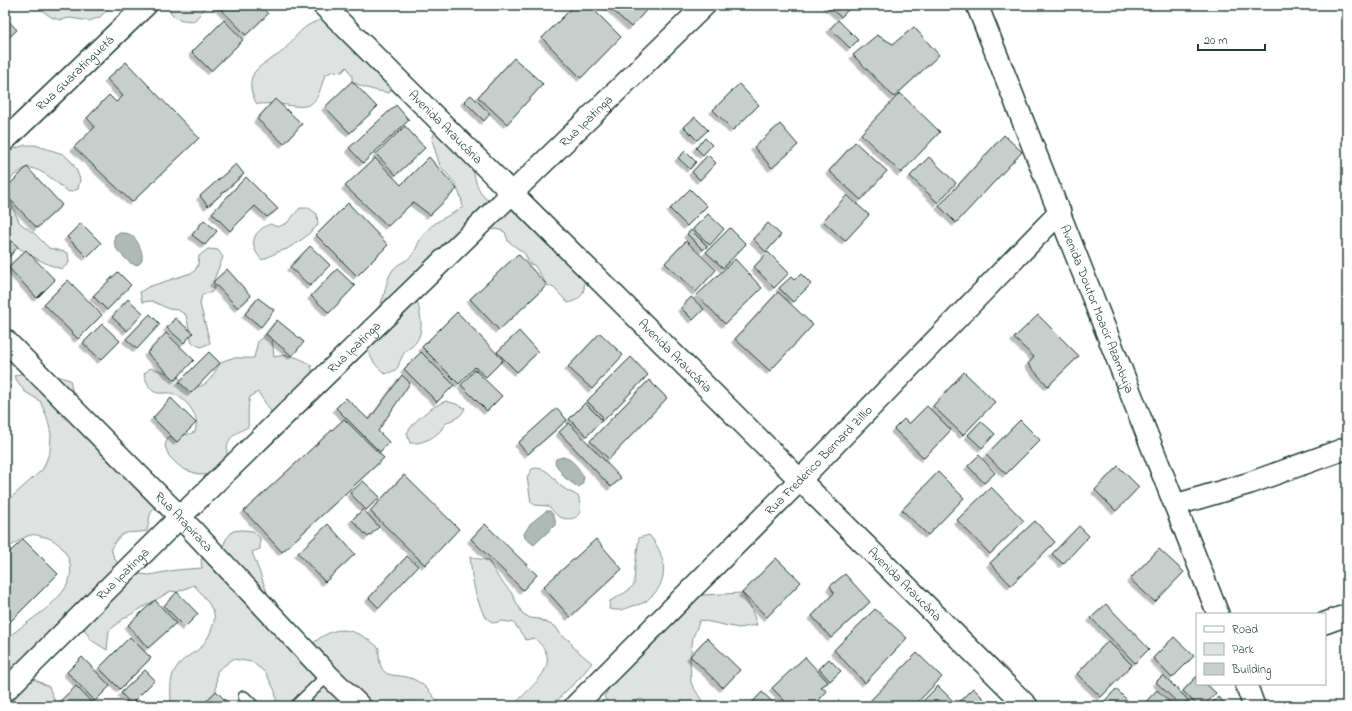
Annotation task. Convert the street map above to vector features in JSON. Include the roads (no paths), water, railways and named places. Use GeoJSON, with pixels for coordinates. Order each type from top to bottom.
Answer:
{"type":"FeatureCollection","features":[{"type":"Feature","properties":{"kind":"street","name":"Rua Guaratinguetá"},"geometry":{"type":"LineString","coordinates":[[5,140],[146,5]]}},
{"type":"Feature","properties":{"kind":"street","name":"Avenida Araucária"},"geometry":{"type":"LineString","coordinates":[[323,5],[1027,706]]}},
{"type":"Feature","properties":{"kind":"street","name":"Rua Ipatinga"},"geometry":{"type":"LineString","coordinates":[[5,690],[180,516],[705,5]]}},
{"type":"Feature","properties":{"kind":"street","name":"Avenida Doutor Moacir Azambuja"},"geometry":{"type":"LineString","coordinates":[[977,5],[1218,613]]}},
{"type":"Feature","properties":{"kind":"street","name":"Rua Frederico Bernard Zillio"},"geometry":{"type":"LineString","coordinates":[[575,706],[800,480],[1060,212]]}},
{"type":"Feature","properties":{"kind":"street","name":"Rua Arapiraca"},"geometry":{"type":"LineString","coordinates":[[5,340],[180,516],[328,675],[360,706]]}},
{"type":"Feature","properties":{"kind":"street"},"geometry":{"type":"LineString","coordinates":[[1175,505],[1250,483],[1347,448]]}},
{"type":"Feature","properties":{"kind":"street"},"geometry":{"type":"LineString","coordinates":[[1326,623],[1347,615]]}},
{"type":"Feature","properties":{"kind":"street"},"geometry":{"type":"LineString","coordinates":[[1246,685],[1254,706]]}},
{"type":"Feature","properties":{"kind":"lane"},"geometry":{"type":"LineString","coordinates":[[296,706],[328,675]]}},
{"type":"Feature","properties":{"kind":"lane"},"geometry":{"type":"LineString","coordinates":[[244,697],[253,706]]}}]}
